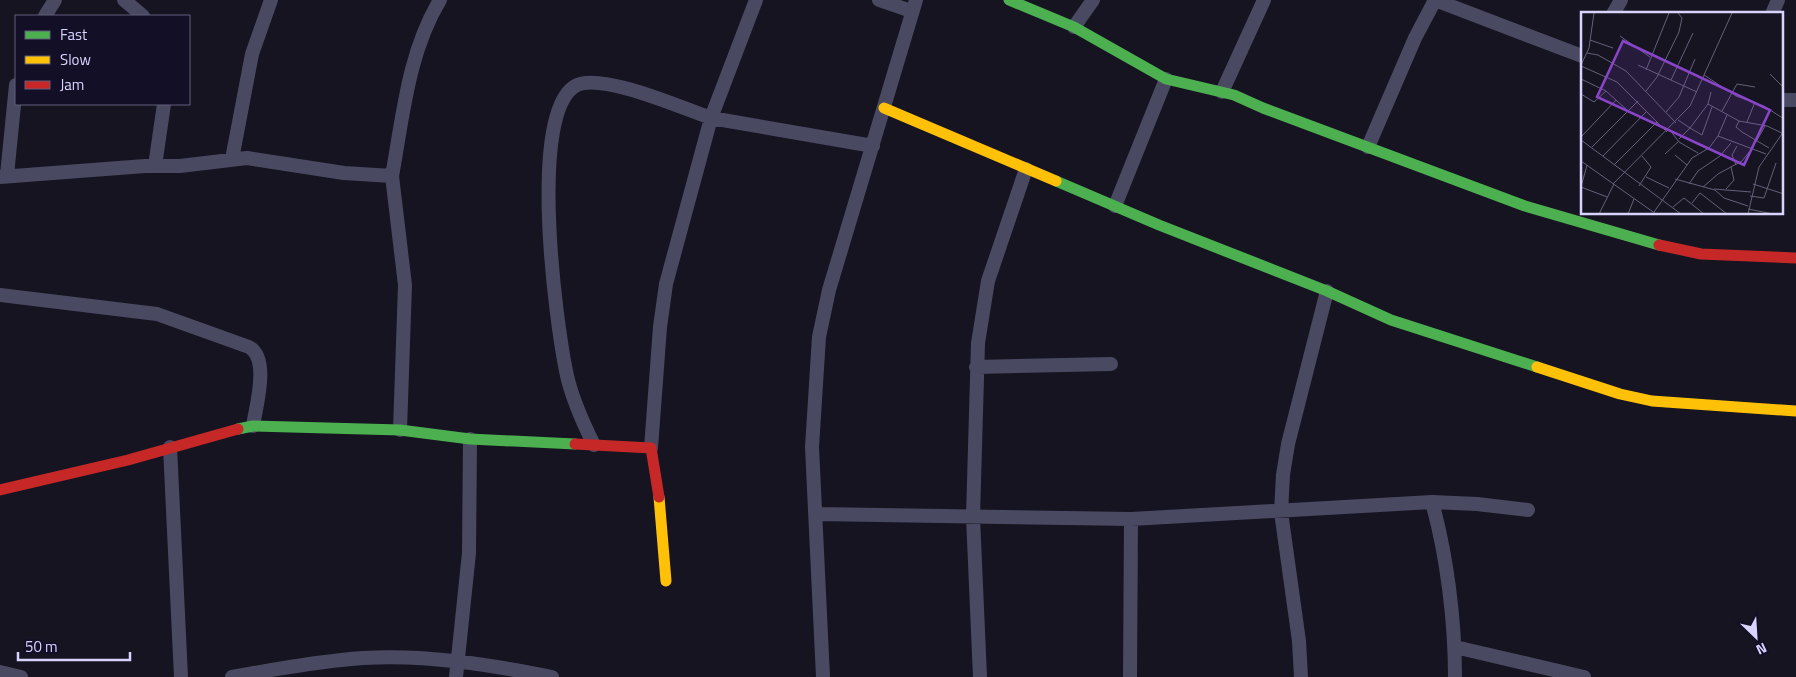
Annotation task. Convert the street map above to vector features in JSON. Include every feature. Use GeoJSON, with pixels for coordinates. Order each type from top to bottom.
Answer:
{"type":"FeatureCollection","features":[{"type":"Feature","properties":{"kind":"street"},"geometry":{"type":"LineString","coordinates":[[46,15],[55,0]]}},
{"type":"Feature","properties":{"kind":"street"},"geometry":{"type":"LineString","coordinates":[[124,0],[141,15]]}},
{"type":"Feature","properties":{"kind":"street"},"geometry":{"type":"LineString","coordinates":[[232,159],[252,54],[271,0]]}},
{"type":"Feature","properties":{"kind":"street"},"geometry":{"type":"LineString","coordinates":[[400,430],[405,276],[392,176],[412,67],[423,34],[440,0]]}},
{"type":"Feature","properties":{"kind":"street"},"geometry":{"type":"LineString","coordinates":[[666,580],[659,492],[651,448],[660,327],[666,284],[711,118],[756,0]]}},
{"type":"Feature","properties":{"kind":"street"},"geometry":{"type":"LineString","coordinates":[[823,677],[817,514],[812,447],[819,337],[830,290],[914,5],[879,0]]}},
{"type":"Feature","properties":{"kind":"street"},"geometry":{"type":"LineString","coordinates":[[1009,0],[1074,27],[1166,79],[1222,92],[1525,206],[1664,247],[1701,254],[1796,258]]}},
{"type":"Feature","properties":{"kind":"street"},"geometry":{"type":"LineString","coordinates":[[1074,27],[1093,0]]}},
{"type":"Feature","properties":{"kind":"street"},"geometry":{"type":"LineString","coordinates":[[1222,92],[1264,0]]}},
{"type":"Feature","properties":{"kind":"street"},"geometry":{"type":"LineString","coordinates":[[1368,147],[1415,38],[1435,0],[1581,56]]}},
{"type":"Feature","properties":{"kind":"street"},"geometry":{"type":"LineString","coordinates":[[1614,12],[1621,0]]}},
{"type":"Feature","properties":{"kind":"street"},"geometry":{"type":"LineString","coordinates":[[1773,12],[1778,0]]}},
{"type":"Feature","properties":{"kind":"street"},"geometry":{"type":"LineString","coordinates":[[1115,206],[1166,79]]}},
{"type":"Feature","properties":{"kind":"street"},"geometry":{"type":"LineString","coordinates":[[594,445],[580,417],[566,371],[550,260],[553,128],[558,106],[574,86],[600,81],[711,118],[873,146]]}},
{"type":"Feature","properties":{"kind":"street"},"geometry":{"type":"LineString","coordinates":[[15,92],[3,176],[201,164],[232,159],[267,160],[344,173],[392,176]]}},
{"type":"Feature","properties":{"kind":"street"},"geometry":{"type":"LineString","coordinates":[[155,166],[164,105]]}},
{"type":"Feature","properties":{"kind":"street"},"geometry":{"type":"LineString","coordinates":[[884,108],[1115,206],[1326,291],[1391,320],[1620,394],[1676,404],[1796,411]]}},
{"type":"Feature","properties":{"kind":"street"},"geometry":{"type":"LineString","coordinates":[[980,677],[973,517],[976,367],[981,312],[988,281],[1026,169]]}},
{"type":"Feature","properties":{"kind":"street"},"geometry":{"type":"LineString","coordinates":[[1301,677],[1300,642],[1281,512],[1288,444],[1326,291]]}},
{"type":"Feature","properties":{"kind":"street"},"geometry":{"type":"LineString","coordinates":[[0,294],[157,314],[249,347],[259,356],[261,368],[253,426]]}},
{"type":"Feature","properties":{"kind":"street"},"geometry":{"type":"LineString","coordinates":[[976,367],[1111,364]]}},
{"type":"Feature","properties":{"kind":"street"},"geometry":{"type":"LineString","coordinates":[[0,490],[128,460],[209,436],[253,426],[400,430],[470,439],[651,448]]}},
{"type":"Feature","properties":{"kind":"street"},"geometry":{"type":"LineString","coordinates":[[456,677],[469,553],[470,439]]}},
{"type":"Feature","properties":{"kind":"street"},"geometry":{"type":"LineString","coordinates":[[170,447],[181,677]]}},
{"type":"Feature","properties":{"kind":"street"},"geometry":{"type":"LineString","coordinates":[[817,514],[1131,519],[1432,502],[1477,504],[1528,510]]}},
{"type":"Feature","properties":{"kind":"street"},"geometry":{"type":"LineString","coordinates":[[1432,502],[1444,564],[1455,647],[1455,677]]}},
{"type":"Feature","properties":{"kind":"street"},"geometry":{"type":"LineString","coordinates":[[1130,677],[1131,519]]}},
{"type":"Feature","properties":{"kind":"street"},"geometry":{"type":"LineString","coordinates":[[1455,647],[1584,677]]}},
{"type":"Feature","properties":{"kind":"street"},"geometry":{"type":"LineString","coordinates":[[232,677],[362,658],[496,666],[552,677]]}},
{"type":"Feature","properties":{"kind":"street"},"geometry":{"type":"LineString","coordinates":[[0,672],[21,677]]}},
{"type":"Feature","properties":{"kind":"traffic: fast"},"geometry":{"type":"LineString","coordinates":[[1009,0],[1074,27],[1166,79],[1234,95],[1263,108],[1525,206],[1659,245]]}},
{"type":"Feature","properties":{"kind":"traffic: fast"},"geometry":{"type":"LineString","coordinates":[[1056,181],[1159,225],[1327,291],[1391,320],[1537,367]]}},
{"type":"Feature","properties":{"kind":"traffic: fast"},"geometry":{"type":"LineString","coordinates":[[238,429],[253,426],[400,430],[470,439],[575,444]]}},
{"type":"Feature","properties":{"kind":"traffic: slow"},"geometry":{"type":"LineString","coordinates":[[884,108],[1056,181]]}},
{"type":"Feature","properties":{"kind":"traffic: slow"},"geometry":{"type":"LineString","coordinates":[[1537,367],[1620,394],[1652,401],[1796,411]]}},
{"type":"Feature","properties":{"kind":"traffic: slow"},"geometry":{"type":"LineString","coordinates":[[659,497],[666,581]]}},
{"type":"Feature","properties":{"kind":"traffic: jam"},"geometry":{"type":"LineString","coordinates":[[1659,245],[1701,254],[1796,258]]}},
{"type":"Feature","properties":{"kind":"traffic: jam"},"geometry":{"type":"LineString","coordinates":[[0,490],[128,460],[238,429]]}},
{"type":"Feature","properties":{"kind":"traffic: jam"},"geometry":{"type":"LineString","coordinates":[[575,444],[651,448],[659,497]]}}]}
